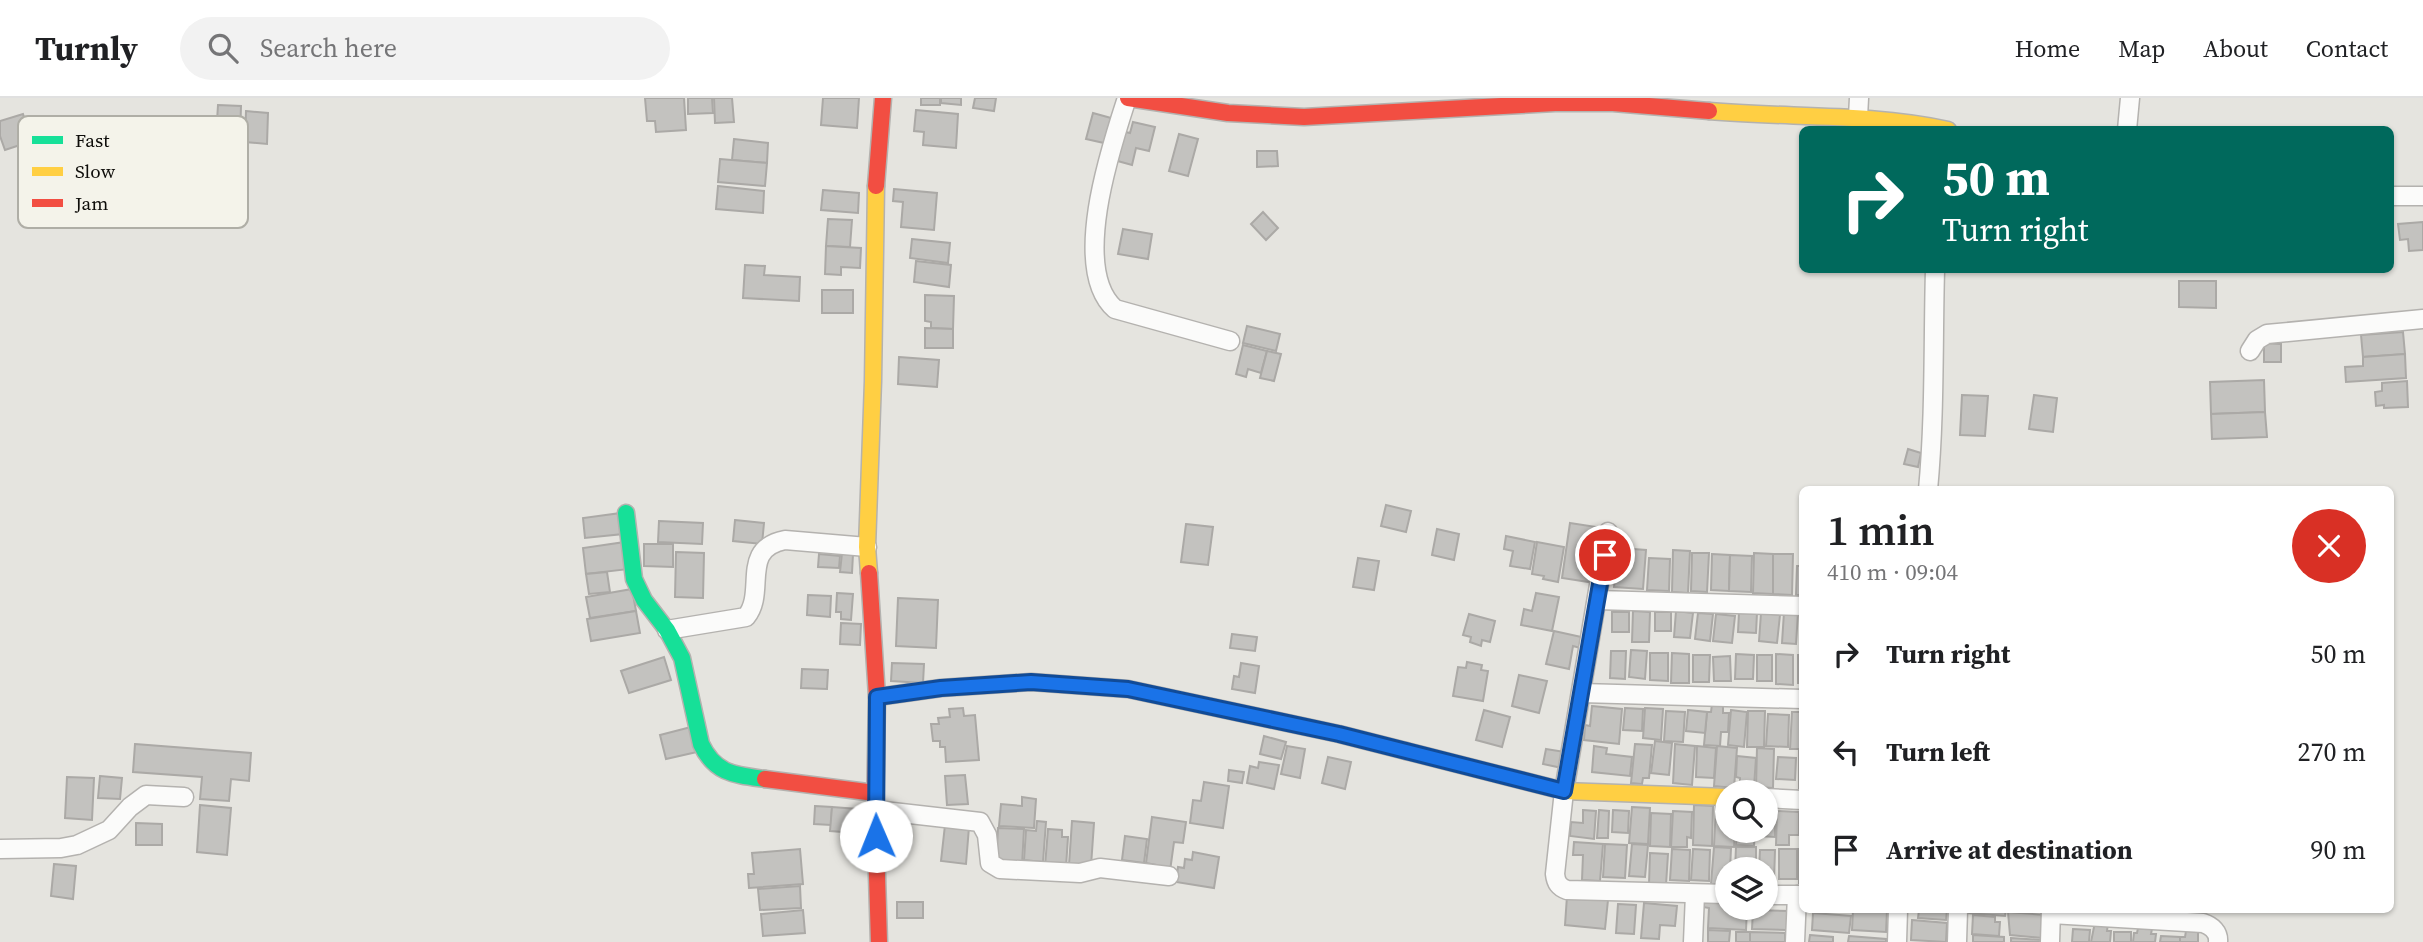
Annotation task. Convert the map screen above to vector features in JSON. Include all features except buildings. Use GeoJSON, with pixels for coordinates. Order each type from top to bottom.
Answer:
{"type":"FeatureCollection","features":[{"type":"Feature","properties":{"kind":"street"},"geometry":{"type":"LineString","coordinates":[[879,942],[875,801],[877,697],[867,547],[873,381],[874,208],[883,98]]}},
{"type":"Feature","properties":{"kind":"street"},"geometry":{"type":"LineString","coordinates":[[1230,341],[1115,309],[1105,294],[1095,252],[1095,222],[1110,154],[1128,98],[1201,111],[1326,117],[1473,106],[1590,103],[1790,117],[1858,117],[1922,126]]}},
{"type":"Feature","properties":{"kind":"street"},"geometry":{"type":"LineString","coordinates":[[1858,117],[1859,98]]}},
{"type":"Feature","properties":{"kind":"street"},"geometry":{"type":"LineString","coordinates":[[2127,126],[2130,98]]}},
{"type":"Feature","properties":{"kind":"street"},"geometry":{"type":"LineString","coordinates":[[2394,196],[2423,196]]}},
{"type":"Feature","properties":{"kind":"street"},"geometry":{"type":"LineString","coordinates":[[1928,486],[1934,404],[1935,273]]}},
{"type":"Feature","properties":{"kind":"street"},"geometry":{"type":"LineString","coordinates":[[2250,351],[2258,340],[2277,332],[2423,319]]}},
{"type":"Feature","properties":{"kind":"street"},"geometry":{"type":"LineString","coordinates":[[626,513],[634,579],[643,600],[667,630],[682,658],[701,744],[713,764],[734,775],[980,822],[987,835],[990,863],[1000,869],[1080,873],[1100,867],[1169,876]]}},
{"type":"Feature","properties":{"kind":"street"},"geometry":{"type":"LineString","coordinates":[[1608,532],[1564,791],[1555,874],[1560,887],[1567,890],[1715,894]]}},
{"type":"Feature","properties":{"kind":"street"},"geometry":{"type":"LineString","coordinates":[[667,630],[746,617],[752,607],[757,562],[765,548],[776,542],[785,540],[867,547]]}},
{"type":"Feature","properties":{"kind":"street"},"geometry":{"type":"LineString","coordinates":[[1597,600],[1799,606]]}},
{"type":"Feature","properties":{"kind":"street"},"geometry":{"type":"LineString","coordinates":[[877,697],[941,688],[1031,682],[1128,689],[1339,734],[1564,791],[1715,797]]}},
{"type":"Feature","properties":{"kind":"street"},"geometry":{"type":"LineString","coordinates":[[1581,693],[1799,699]]}},
{"type":"Feature","properties":{"kind":"street"},"geometry":{"type":"LineString","coordinates":[[0,849],[61,848],[77,845],[109,830],[130,807],[146,795],[184,797]]}},
{"type":"Feature","properties":{"kind":"street"},"geometry":{"type":"LineString","coordinates":[[1778,799],[1799,800]]}},
{"type":"Feature","properties":{"kind":"street"},"geometry":{"type":"LineString","coordinates":[[1693,942],[1695,894]]}},
{"type":"Feature","properties":{"kind":"street"},"geometry":{"type":"LineString","coordinates":[[1778,895],[1799,895]]}},
{"type":"Feature","properties":{"kind":"street"},"geometry":{"type":"LineString","coordinates":[[1795,942],[1799,904]]}},
{"type":"Feature","properties":{"kind":"street"},"geometry":{"type":"LineString","coordinates":[[1897,942],[1898,913]]}},
{"type":"Feature","properties":{"kind":"street"},"geometry":{"type":"LineString","coordinates":[[1957,942],[1958,913]]}},
{"type":"Feature","properties":{"kind":"street"},"geometry":{"type":"LineString","coordinates":[[2050,942],[2051,913]]}},
{"type":"Feature","properties":{"kind":"street"},"geometry":{"type":"LineString","coordinates":[[2065,913],[2203,923],[2214,929],[2218,942]]}},
{"type":"Feature","properties":{"kind":"traffic: fast"},"geometry":{"type":"LineString","coordinates":[[626,513],[634,579],[644,600],[667,630],[682,658],[701,744],[719,767],[735,774],[765,779]]}},
{"type":"Feature","properties":{"kind":"traffic: fast"},"geometry":{"type":"LineString","coordinates":[[877,697],[941,688],[1031,682],[1128,689],[1406,751]]}},
{"type":"Feature","properties":{"kind":"traffic: slow"},"geometry":{"type":"LineString","coordinates":[[1709,111],[1859,118],[1925,126]]}},
{"type":"Feature","properties":{"kind":"traffic: slow"},"geometry":{"type":"LineString","coordinates":[[869,573],[867,547],[876,186]]}},
{"type":"Feature","properties":{"kind":"traffic: slow"},"geometry":{"type":"LineString","coordinates":[[1406,751],[1564,791],[1715,797]]}},
{"type":"Feature","properties":{"kind":"traffic: jam"},"geometry":{"type":"LineString","coordinates":[[876,186],[883,98]]}},
{"type":"Feature","properties":{"kind":"traffic: jam"},"geometry":{"type":"LineString","coordinates":[[1128,98],[1228,113],[1304,117],[1555,103],[1613,103],[1709,111]]}},
{"type":"Feature","properties":{"kind":"traffic: jam"},"geometry":{"type":"LineString","coordinates":[[869,573],[877,697],[875,810],[879,942]]}},
{"type":"Feature","properties":{"kind":"traffic: jam"},"geometry":{"type":"LineString","coordinates":[[765,779],[875,793]]}},
{"type":"Feature","properties":{"kind":"route"},"geometry":{"type":"LineString","coordinates":[[876,836],[877,697],[941,688],[1031,682],[1128,689],[1193,702],[1339,734],[1564,791],[1605,555]]}}]}
